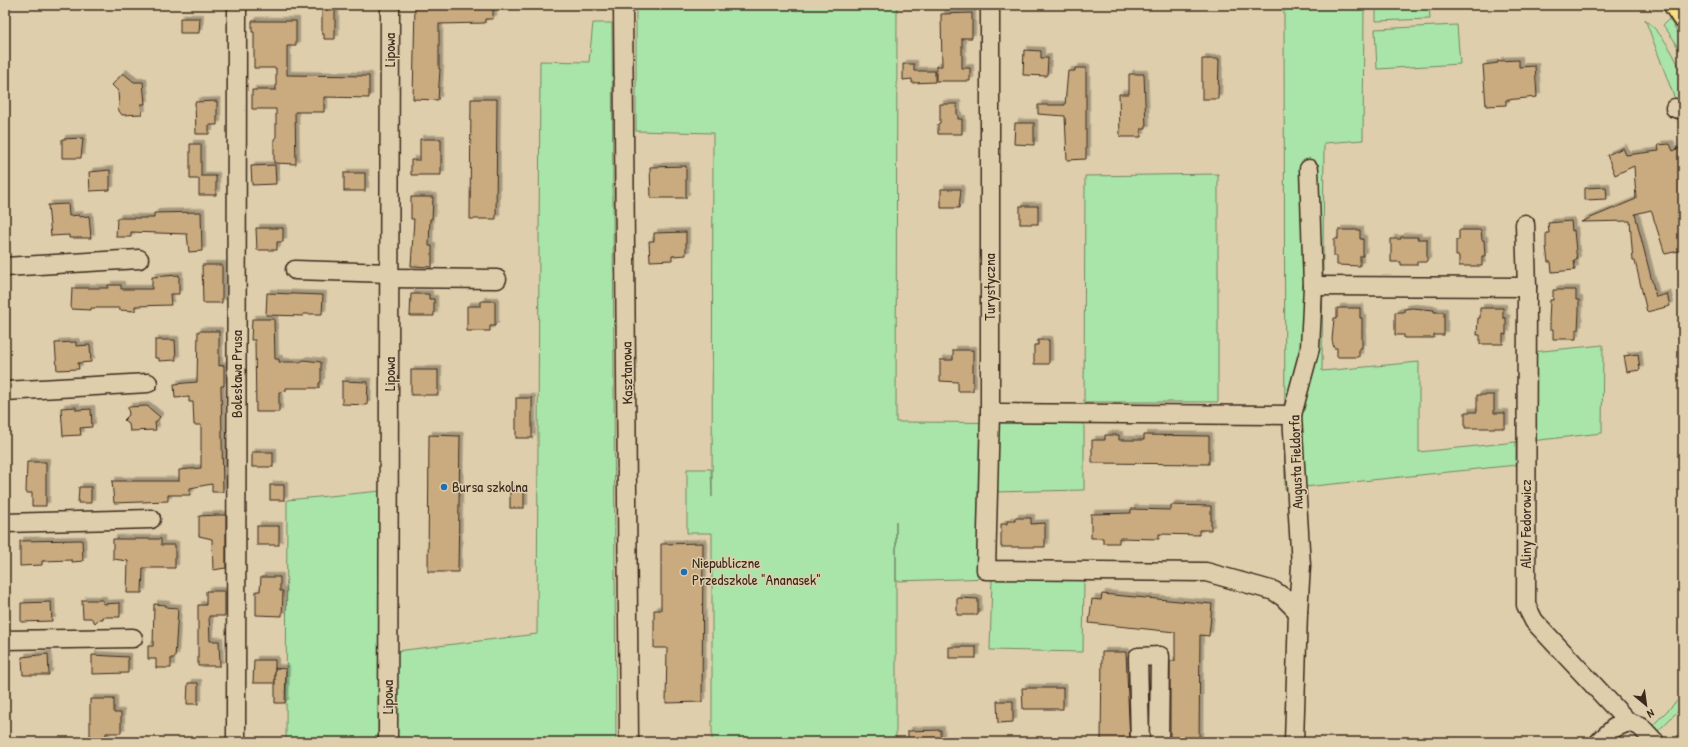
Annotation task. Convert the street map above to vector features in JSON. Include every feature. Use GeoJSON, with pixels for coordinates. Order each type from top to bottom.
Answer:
{"type":"FeatureCollection","features":[{"type":"Feature","properties":{"kind":"street","name":"Bolesława Prusa"},"geometry":{"type":"LineString","coordinates":[[236,742],[237,5]]}},
{"type":"Feature","properties":{"kind":"street","name":"Lipowa"},"geometry":{"type":"LineString","coordinates":[[388,742],[390,5]]}},
{"type":"Feature","properties":{"kind":"street","name":"Kasztanowa"},"geometry":{"type":"LineString","coordinates":[[623,5],[629,742]]}},
{"type":"Feature","properties":{"kind":"street","name":"Turystyczna"},"geometry":{"type":"LineString","coordinates":[[990,5],[990,413],[986,570],[1206,572],[1274,591],[1284,597],[1298,612]]}},
{"type":"Feature","properties":{"kind":"street","name":"Augusta Fieldorfa"},"geometry":{"type":"LineString","coordinates":[[1294,742],[1301,566],[1292,415],[1310,348],[1313,286],[1309,169]]}},
{"type":"Feature","properties":{"kind":"street","name":"Aliny Fedorowicz"},"geometry":{"type":"LineString","coordinates":[[1525,224],[1527,287],[1526,605],[1534,621],[1628,722],[1640,726],[1655,742]]}},
{"type":"Feature","properties":{"kind":"street"},"geometry":{"type":"LineString","coordinates":[[5,267],[139,259]]}},
{"type":"Feature","properties":{"kind":"street"},"geometry":{"type":"LineString","coordinates":[[296,270],[389,276],[497,279]]}},
{"type":"Feature","properties":{"kind":"street"},"geometry":{"type":"LineString","coordinates":[[1313,286],[1527,287]]}},
{"type":"Feature","properties":{"kind":"street"},"geometry":{"type":"LineString","coordinates":[[5,391],[148,383]]}},
{"type":"Feature","properties":{"kind":"street"},"geometry":{"type":"LineString","coordinates":[[990,413],[1292,415]]}},
{"type":"Feature","properties":{"kind":"street"},"geometry":{"type":"LineString","coordinates":[[5,523],[151,519]]}},
{"type":"Feature","properties":{"kind":"street"},"geometry":{"type":"LineString","coordinates":[[5,640],[133,638]]}},
{"type":"Feature","properties":{"kind":"street"},"geometry":{"type":"LineString","coordinates":[[1140,742],[1138,657],[1160,656],[1159,742]]}},
{"type":"Feature","properties":{"kind":"street"},"geometry":{"type":"LineString","coordinates":[[1599,742],[1614,728],[1628,722]]}},
{"type":"Feature","properties":{"kind":"green space"},"geometry":{"type":"Polygon","coordinates":[[[636,5],[897,5],[896,422],[1084,423],[1084,490],[992,492],[992,578],[896,581],[896,742],[712,742],[712,533],[687,533],[687,469],[711,469],[712,497],[713,133],[636,131],[636,5]]]}},
{"type":"Feature","properties":{"kind":"green space"},"geometry":{"type":"Polygon","coordinates":[[[1284,5],[1364,5],[1363,140],[1324,143],[1322,371],[1419,362],[1419,452],[1516,442],[1516,465],[1285,489],[1284,5]]]}},
{"type":"Feature","properties":{"kind":"green space"},"geometry":{"type":"Polygon","coordinates":[[[1376,5],[1429,5],[1430,19],[1376,21],[1376,5]]]}},
{"type":"Feature","properties":{"kind":"green space"},"geometry":{"type":"Polygon","coordinates":[[[1645,19],[1658,32],[1673,54],[1683,80],[1683,102],[1676,102],[1645,19]]]}},
{"type":"Feature","properties":{"kind":"green space"},"geometry":{"type":"Polygon","coordinates":[[[1669,19],[1683,40],[1683,58],[1674,40],[1663,25],[1669,19]]]}},
{"type":"Feature","properties":{"kind":"green space"},"geometry":{"type":"Polygon","coordinates":[[[593,23],[612,23],[616,742],[396,742],[397,651],[537,634],[540,61],[589,62],[593,23]]]}},
{"type":"Feature","properties":{"kind":"green space"},"geometry":{"type":"Polygon","coordinates":[[[1457,25],[1460,64],[1377,69],[1375,29],[1457,25]]]}},
{"type":"Feature","properties":{"kind":"green space"},"geometry":{"type":"Polygon","coordinates":[[[1218,174],[1218,402],[1084,402],[1085,176],[1218,174]]]}},
{"type":"Feature","properties":{"kind":"green space"},"geometry":{"type":"Polygon","coordinates":[[[1603,345],[1602,433],[1531,441],[1532,352],[1603,345]]]}},
{"type":"Feature","properties":{"kind":"green space"},"geometry":{"type":"Polygon","coordinates":[[[381,491],[378,742],[286,742],[287,500],[381,491]]]}},
{"type":"Feature","properties":{"kind":"green space"},"geometry":{"type":"Polygon","coordinates":[[[992,578],[1084,579],[1083,652],[990,650],[992,578]]]}},
{"type":"Feature","properties":{"kind":"green space"},"geometry":{"type":"Polygon","coordinates":[[[1683,695],[1683,706],[1658,731],[1653,725],[1683,695]]]}},
{"type":"Feature","properties":{"kind":"building"},"geometry":{"type":"Polygon","coordinates":[[[322,5],[335,5],[335,39],[324,39],[324,34],[322,34],[322,5]]]}},
{"type":"Feature","properties":{"kind":"building"},"geometry":{"type":"Polygon","coordinates":[[[415,5],[470,5],[470,7],[493,7],[493,19],[485,19],[485,23],[439,24],[440,69],[438,100],[413,99],[415,5]]]}},
{"type":"Feature","properties":{"kind":"building"},"geometry":{"type":"Polygon","coordinates":[[[972,13],[972,38],[962,38],[962,68],[970,68],[970,81],[936,81],[936,66],[942,66],[941,14],[972,13]]]}},
{"type":"Feature","properties":{"kind":"building"},"geometry":{"type":"Polygon","coordinates":[[[180,18],[200,18],[199,33],[180,33],[180,18]]]}},
{"type":"Feature","properties":{"kind":"building"},"geometry":{"type":"Polygon","coordinates":[[[252,21],[296,21],[296,46],[287,46],[287,75],[369,76],[369,98],[324,97],[324,112],[295,112],[296,164],[274,163],[276,109],[252,109],[252,90],[276,90],[276,68],[254,68],[254,32],[252,32],[252,21]]]}},
{"type":"Feature","properties":{"kind":"building"},"geometry":{"type":"Polygon","coordinates":[[[1024,50],[1041,51],[1041,58],[1048,58],[1047,76],[1023,75],[1024,50]]]}},
{"type":"Feature","properties":{"kind":"building"},"geometry":{"type":"Polygon","coordinates":[[[1202,59],[1219,59],[1218,99],[1202,99],[1202,59]]]}},
{"type":"Feature","properties":{"kind":"building"},"geometry":{"type":"Polygon","coordinates":[[[1519,60],[1519,67],[1535,66],[1537,97],[1506,100],[1506,105],[1486,106],[1483,65],[1498,63],[1498,61],[1519,60]]]}},
{"type":"Feature","properties":{"kind":"building"},"geometry":{"type":"Polygon","coordinates":[[[903,64],[914,64],[914,71],[935,71],[935,82],[912,83],[912,79],[903,80],[903,64]]]}},
{"type":"Feature","properties":{"kind":"building"},"geometry":{"type":"Polygon","coordinates":[[[1075,68],[1086,68],[1086,159],[1067,160],[1065,116],[1038,114],[1038,105],[1065,105],[1068,71],[1075,71],[1075,68]]]}},
{"type":"Feature","properties":{"kind":"building"},"geometry":{"type":"Polygon","coordinates":[[[123,73],[134,82],[143,82],[145,104],[141,104],[142,114],[122,115],[117,108],[119,106],[118,91],[112,85],[123,73]]]}},
{"type":"Feature","properties":{"kind":"building"},"geometry":{"type":"Polygon","coordinates":[[[1129,74],[1144,74],[1146,129],[1141,129],[1141,137],[1120,137],[1119,94],[1129,94],[1129,74]]]}},
{"type":"Feature","properties":{"kind":"building"},"geometry":{"type":"Polygon","coordinates":[[[471,99],[497,99],[496,219],[470,219],[471,99]]]}},
{"type":"Feature","properties":{"kind":"building"},"geometry":{"type":"Polygon","coordinates":[[[217,101],[217,125],[209,125],[209,134],[196,134],[195,102],[217,101]]]}},
{"type":"Feature","properties":{"kind":"building"},"geometry":{"type":"Polygon","coordinates":[[[940,104],[957,104],[958,119],[962,119],[962,134],[938,134],[938,124],[940,123],[940,104]]]}},
{"type":"Feature","properties":{"kind":"building"},"geometry":{"type":"Polygon","coordinates":[[[1015,123],[1034,123],[1034,145],[1014,144],[1015,123]]]}},
{"type":"Feature","properties":{"kind":"building"},"geometry":{"type":"Polygon","coordinates":[[[83,138],[81,158],[62,158],[62,139],[83,138]]]}},
{"type":"Feature","properties":{"kind":"building"},"geometry":{"type":"Polygon","coordinates":[[[420,139],[441,139],[441,175],[411,175],[411,160],[420,160],[420,139]]]}},
{"type":"Feature","properties":{"kind":"building"},"geometry":{"type":"Polygon","coordinates":[[[190,144],[201,144],[201,176],[216,176],[216,195],[199,195],[199,179],[190,179],[190,144]]]}},
{"type":"Feature","properties":{"kind":"building"},"geometry":{"type":"Polygon","coordinates":[[[1670,144],[1673,151],[1680,148],[1683,157],[1683,250],[1665,254],[1651,210],[1635,214],[1656,297],[1667,294],[1670,306],[1647,312],[1635,261],[1633,261],[1630,221],[1581,222],[1636,199],[1634,166],[1615,175],[1607,155],[1623,148],[1626,155],[1659,151],[1658,145],[1670,144]]]}},
{"type":"Feature","properties":{"kind":"building"},"geometry":{"type":"Polygon","coordinates":[[[275,165],[276,184],[252,185],[251,166],[275,165]]]}},
{"type":"Feature","properties":{"kind":"building"},"geometry":{"type":"Polygon","coordinates":[[[686,166],[686,198],[651,198],[650,167],[686,166]]]}},
{"type":"Feature","properties":{"kind":"building"},"geometry":{"type":"Polygon","coordinates":[[[110,170],[110,190],[90,191],[89,172],[110,170]]]}},
{"type":"Feature","properties":{"kind":"building"},"geometry":{"type":"Polygon","coordinates":[[[344,173],[365,173],[365,191],[344,191],[344,173]]]}},
{"type":"Feature","properties":{"kind":"building"},"geometry":{"type":"Polygon","coordinates":[[[1606,187],[1607,199],[1585,200],[1585,188],[1606,187]]]}},
{"type":"Feature","properties":{"kind":"building"},"geometry":{"type":"Polygon","coordinates":[[[941,189],[961,189],[959,208],[941,208],[941,189]]]}},
{"type":"Feature","properties":{"kind":"building"},"geometry":{"type":"Polygon","coordinates":[[[411,197],[433,197],[432,219],[430,219],[429,246],[432,246],[432,267],[411,266],[414,219],[411,219],[411,197]]]}},
{"type":"Feature","properties":{"kind":"building"},"geometry":{"type":"Polygon","coordinates":[[[68,204],[69,216],[89,216],[91,238],[69,238],[69,235],[51,236],[48,205],[68,204]]]}},
{"type":"Feature","properties":{"kind":"building"},"geometry":{"type":"Polygon","coordinates":[[[1020,206],[1038,206],[1038,224],[1020,224],[1020,206]]]}},
{"type":"Feature","properties":{"kind":"building"},"geometry":{"type":"Polygon","coordinates":[[[201,212],[202,251],[189,252],[187,234],[131,232],[131,237],[116,237],[117,218],[154,218],[154,213],[201,212]]]}},
{"type":"Feature","properties":{"kind":"building"},"geometry":{"type":"Polygon","coordinates":[[[1571,221],[1572,231],[1574,230],[1577,260],[1574,260],[1575,270],[1552,272],[1551,262],[1548,262],[1546,246],[1546,233],[1549,233],[1548,223],[1571,221]]]}},
{"type":"Feature","properties":{"kind":"building"},"geometry":{"type":"Polygon","coordinates":[[[256,228],[283,228],[283,242],[277,242],[277,250],[257,250],[256,228]]]}},
{"type":"Feature","properties":{"kind":"building"},"geometry":{"type":"Polygon","coordinates":[[[1338,230],[1360,230],[1360,239],[1363,239],[1363,256],[1360,256],[1360,266],[1337,265],[1337,256],[1334,256],[1334,239],[1338,239],[1338,230]]]}},
{"type":"Feature","properties":{"kind":"building"},"geometry":{"type":"Polygon","coordinates":[[[1459,230],[1481,230],[1482,240],[1484,240],[1485,256],[1482,256],[1482,266],[1459,266],[1459,256],[1456,256],[1456,240],[1459,240],[1459,230]]]}},
{"type":"Feature","properties":{"kind":"building"},"geometry":{"type":"Polygon","coordinates":[[[686,232],[686,255],[672,256],[672,260],[650,261],[649,241],[654,241],[654,233],[686,232]]]}},
{"type":"Feature","properties":{"kind":"building"},"geometry":{"type":"Polygon","coordinates":[[[1401,237],[1418,237],[1417,239],[1427,239],[1427,262],[1417,262],[1417,265],[1401,265],[1401,262],[1391,262],[1391,239],[1401,239],[1401,237]]]}},
{"type":"Feature","properties":{"kind":"building"},"geometry":{"type":"Polygon","coordinates":[[[202,265],[222,265],[222,303],[203,303],[202,265]]]}},
{"type":"Feature","properties":{"kind":"building"},"geometry":{"type":"Polygon","coordinates":[[[179,275],[179,294],[170,294],[171,305],[135,306],[135,311],[119,310],[120,308],[91,308],[91,310],[71,309],[72,288],[108,288],[108,285],[121,285],[121,289],[152,289],[152,277],[179,275]]]}},
{"type":"Feature","properties":{"kind":"building"},"geometry":{"type":"Polygon","coordinates":[[[1553,290],[1576,290],[1576,300],[1579,300],[1579,311],[1576,339],[1553,339],[1553,329],[1550,329],[1549,322],[1550,300],[1553,300],[1553,290]]]}},
{"type":"Feature","properties":{"kind":"building"},"geometry":{"type":"Polygon","coordinates":[[[267,293],[323,295],[322,314],[303,314],[303,316],[266,315],[267,293]]]}},
{"type":"Feature","properties":{"kind":"building"},"geometry":{"type":"Polygon","coordinates":[[[411,294],[429,294],[429,299],[434,299],[434,316],[410,316],[411,294]]]}},
{"type":"Feature","properties":{"kind":"building"},"geometry":{"type":"Polygon","coordinates":[[[481,301],[495,301],[495,326],[490,326],[490,331],[467,331],[467,306],[481,306],[481,301]]]}},
{"type":"Feature","properties":{"kind":"building"},"geometry":{"type":"Polygon","coordinates":[[[1337,308],[1360,308],[1360,318],[1362,318],[1362,348],[1359,348],[1359,357],[1337,357],[1337,348],[1334,348],[1332,340],[1334,318],[1337,318],[1337,308]]]}},
{"type":"Feature","properties":{"kind":"building"},"geometry":{"type":"Polygon","coordinates":[[[1412,308],[1434,310],[1434,312],[1444,312],[1444,335],[1434,335],[1434,338],[1404,338],[1404,335],[1395,335],[1395,312],[1404,312],[1404,309],[1412,308]]]}},
{"type":"Feature","properties":{"kind":"building"},"geometry":{"type":"Polygon","coordinates":[[[1480,308],[1503,308],[1503,318],[1506,318],[1506,335],[1503,334],[1503,344],[1480,344],[1480,335],[1477,335],[1480,308]]]}},
{"type":"Feature","properties":{"kind":"building"},"geometry":{"type":"Polygon","coordinates":[[[252,319],[274,319],[275,359],[279,359],[279,362],[301,362],[303,360],[321,362],[321,382],[319,383],[319,388],[286,388],[286,391],[279,392],[279,412],[256,412],[255,340],[251,340],[252,319]]]}},
{"type":"Feature","properties":{"kind":"building"},"geometry":{"type":"Polygon","coordinates":[[[198,331],[219,331],[219,366],[224,365],[224,386],[221,386],[223,492],[212,492],[212,484],[190,488],[190,495],[168,495],[168,501],[114,503],[112,481],[179,481],[179,470],[201,468],[201,425],[194,425],[193,402],[189,402],[189,397],[175,398],[174,384],[197,382],[198,331]]]}},
{"type":"Feature","properties":{"kind":"building"},"geometry":{"type":"Polygon","coordinates":[[[155,340],[175,340],[176,360],[159,361],[159,358],[155,358],[155,340]]]}},
{"type":"Feature","properties":{"kind":"building"},"geometry":{"type":"Polygon","coordinates":[[[1038,340],[1049,340],[1049,364],[1034,364],[1034,345],[1038,345],[1038,340]]]}},
{"type":"Feature","properties":{"kind":"building"},"geometry":{"type":"Polygon","coordinates":[[[76,342],[76,346],[90,345],[91,362],[78,363],[79,369],[57,370],[55,343],[76,342]]]}},
{"type":"Feature","properties":{"kind":"building"},"geometry":{"type":"Polygon","coordinates":[[[953,350],[973,350],[973,391],[958,391],[958,382],[940,381],[940,360],[953,360],[953,350]]]}},
{"type":"Feature","properties":{"kind":"building"},"geometry":{"type":"Polygon","coordinates":[[[1638,354],[1640,370],[1627,372],[1624,356],[1638,354]]]}},
{"type":"Feature","properties":{"kind":"building"},"geometry":{"type":"Polygon","coordinates":[[[411,370],[438,370],[438,395],[411,395],[411,370]]]}},
{"type":"Feature","properties":{"kind":"building"},"geometry":{"type":"Polygon","coordinates":[[[342,381],[368,382],[367,405],[342,404],[342,381]]]}},
{"type":"Feature","properties":{"kind":"building"},"geometry":{"type":"Polygon","coordinates":[[[1477,395],[1494,395],[1494,413],[1505,413],[1505,428],[1465,428],[1465,412],[1477,412],[1477,395]]]}},
{"type":"Feature","properties":{"kind":"building"},"geometry":{"type":"Polygon","coordinates":[[[516,398],[532,398],[532,438],[516,438],[516,398]]]}},
{"type":"Feature","properties":{"kind":"building"},"geometry":{"type":"Polygon","coordinates":[[[147,406],[160,417],[155,423],[156,430],[130,431],[129,424],[124,420],[129,415],[128,407],[147,406]]]}},
{"type":"Feature","properties":{"kind":"building"},"geometry":{"type":"Polygon","coordinates":[[[76,407],[76,410],[91,409],[92,427],[80,428],[81,435],[63,436],[61,408],[76,407]]]}},
{"type":"Feature","properties":{"kind":"building","name":"Bursa szkolna"},"geometry":{"type":"Polygon","coordinates":[[[429,435],[460,436],[458,572],[428,572],[429,435]]]}},
{"type":"Feature","properties":{"kind":"building"},"geometry":{"type":"Polygon","coordinates":[[[1105,435],[1119,435],[1119,440],[1144,440],[1144,435],[1209,436],[1209,464],[1092,463],[1092,440],[1105,440],[1105,435]]]}},
{"type":"Feature","properties":{"kind":"building"},"geometry":{"type":"Polygon","coordinates":[[[252,452],[273,452],[273,467],[252,467],[252,452]]]}},
{"type":"Feature","properties":{"kind":"building"},"geometry":{"type":"Polygon","coordinates":[[[27,462],[46,462],[46,506],[32,506],[32,493],[26,493],[27,462]]]}},
{"type":"Feature","properties":{"kind":"building"},"geometry":{"type":"Polygon","coordinates":[[[270,485],[284,485],[284,500],[270,500],[270,485]]]}},
{"type":"Feature","properties":{"kind":"building"},"geometry":{"type":"Polygon","coordinates":[[[79,487],[91,487],[91,503],[78,503],[79,487]]]}},
{"type":"Feature","properties":{"kind":"building"},"geometry":{"type":"Polygon","coordinates":[[[510,489],[524,489],[524,508],[510,508],[510,489]]]}},
{"type":"Feature","properties":{"kind":"building"},"geometry":{"type":"Polygon","coordinates":[[[1171,505],[1211,506],[1211,530],[1199,530],[1199,535],[1159,534],[1159,539],[1119,538],[1119,543],[1103,543],[1103,538],[1091,538],[1091,514],[1131,513],[1131,509],[1171,510],[1171,505]]]}},
{"type":"Feature","properties":{"kind":"building"},"geometry":{"type":"Polygon","coordinates":[[[226,515],[226,568],[213,570],[212,539],[199,536],[199,516],[226,515]]]}},
{"type":"Feature","properties":{"kind":"building"},"geometry":{"type":"Polygon","coordinates":[[[1015,518],[1031,518],[1031,524],[1045,523],[1045,547],[1001,547],[1001,524],[1007,524],[1007,521],[1015,521],[1015,518]]]}},
{"type":"Feature","properties":{"kind":"building"},"geometry":{"type":"Polygon","coordinates":[[[257,526],[279,526],[279,545],[257,545],[257,526]]]}},
{"type":"Feature","properties":{"kind":"building"},"geometry":{"type":"Polygon","coordinates":[[[113,539],[161,539],[161,545],[175,545],[175,568],[143,568],[142,593],[127,593],[128,561],[113,559],[113,539]]]}},
{"type":"Feature","properties":{"kind":"building"},"geometry":{"type":"Polygon","coordinates":[[[82,540],[83,561],[42,561],[42,565],[20,566],[20,541],[82,540]]]}},
{"type":"Feature","properties":{"kind":"building"},"geometry":{"type":"Polygon","coordinates":[[[703,543],[702,702],[666,703],[667,648],[654,648],[654,610],[661,610],[661,544],[703,543]]]}},
{"type":"Feature","properties":{"kind":"building"},"geometry":{"type":"Polygon","coordinates":[[[261,577],[280,577],[280,591],[283,591],[282,616],[256,615],[256,591],[260,591],[261,577]]]}},
{"type":"Feature","properties":{"kind":"building"},"geometry":{"type":"Polygon","coordinates":[[[206,591],[225,591],[225,616],[209,616],[210,641],[219,641],[220,666],[198,666],[198,605],[206,605],[206,591]]]}},
{"type":"Feature","properties":{"kind":"building"},"geometry":{"type":"Polygon","coordinates":[[[1102,594],[1212,604],[1209,636],[1200,635],[1199,742],[1170,742],[1170,661],[1175,661],[1175,632],[1089,623],[1092,599],[1101,600],[1102,594]]]}},
{"type":"Feature","properties":{"kind":"building"},"geometry":{"type":"Polygon","coordinates":[[[957,598],[978,599],[978,615],[957,615],[957,598]]]}},
{"type":"Feature","properties":{"kind":"building"},"geometry":{"type":"Polygon","coordinates":[[[82,600],[103,600],[103,604],[120,603],[120,617],[103,617],[103,619],[99,619],[95,623],[91,618],[83,618],[82,600]]]}},
{"type":"Feature","properties":{"kind":"building"},"geometry":{"type":"Polygon","coordinates":[[[51,602],[52,621],[21,622],[21,603],[51,602]]]}},
{"type":"Feature","properties":{"kind":"building"},"geometry":{"type":"Polygon","coordinates":[[[154,604],[178,608],[175,658],[171,658],[171,668],[156,668],[156,659],[148,659],[148,646],[153,646],[154,604]]]}},
{"type":"Feature","properties":{"kind":"building"},"geometry":{"type":"Polygon","coordinates":[[[949,647],[976,647],[976,658],[949,658],[949,647]]]}},
{"type":"Feature","properties":{"kind":"building"},"geometry":{"type":"Polygon","coordinates":[[[1102,652],[1126,652],[1130,742],[1101,742],[1102,652]]]}},
{"type":"Feature","properties":{"kind":"building"},"geometry":{"type":"Polygon","coordinates":[[[48,654],[49,675],[23,675],[22,657],[48,654]]]}},
{"type":"Feature","properties":{"kind":"building"},"geometry":{"type":"Polygon","coordinates":[[[92,655],[128,657],[128,673],[92,674],[92,655]]]}},
{"type":"Feature","properties":{"kind":"building"},"geometry":{"type":"Polygon","coordinates":[[[254,660],[275,660],[275,683],[253,683],[254,660]]]}},
{"type":"Feature","properties":{"kind":"building"},"geometry":{"type":"Polygon","coordinates":[[[275,668],[286,669],[285,703],[275,703],[275,668]]]}},
{"type":"Feature","properties":{"kind":"building"},"geometry":{"type":"Polygon","coordinates":[[[188,683],[198,683],[198,704],[187,704],[188,683]]]}},
{"type":"Feature","properties":{"kind":"building"},"geometry":{"type":"Polygon","coordinates":[[[1022,688],[1063,688],[1063,709],[1023,709],[1022,688]]]}},
{"type":"Feature","properties":{"kind":"building"},"geometry":{"type":"Polygon","coordinates":[[[90,699],[114,699],[114,713],[121,713],[121,733],[106,733],[106,742],[90,742],[90,699]]]}},
{"type":"Feature","properties":{"kind":"building"},"geometry":{"type":"Polygon","coordinates":[[[997,701],[1013,701],[1013,722],[998,723],[997,701]]]}},
{"type":"Feature","properties":{"kind":"building"},"geometry":{"type":"Polygon","coordinates":[[[941,730],[941,742],[908,742],[908,731],[941,730]]]}},
{"type":"Feature","properties":{"kind":"place","name":"Bursa szkolna"},"geometry":{"type":"Point","coordinates":[444,487]}},
{"type":"Feature","properties":{"kind":"place","name":"Niepubliczne Przedszkole \"Ananasek\""},"geometry":{"type":"Point","coordinates":[684,572]}}]}
